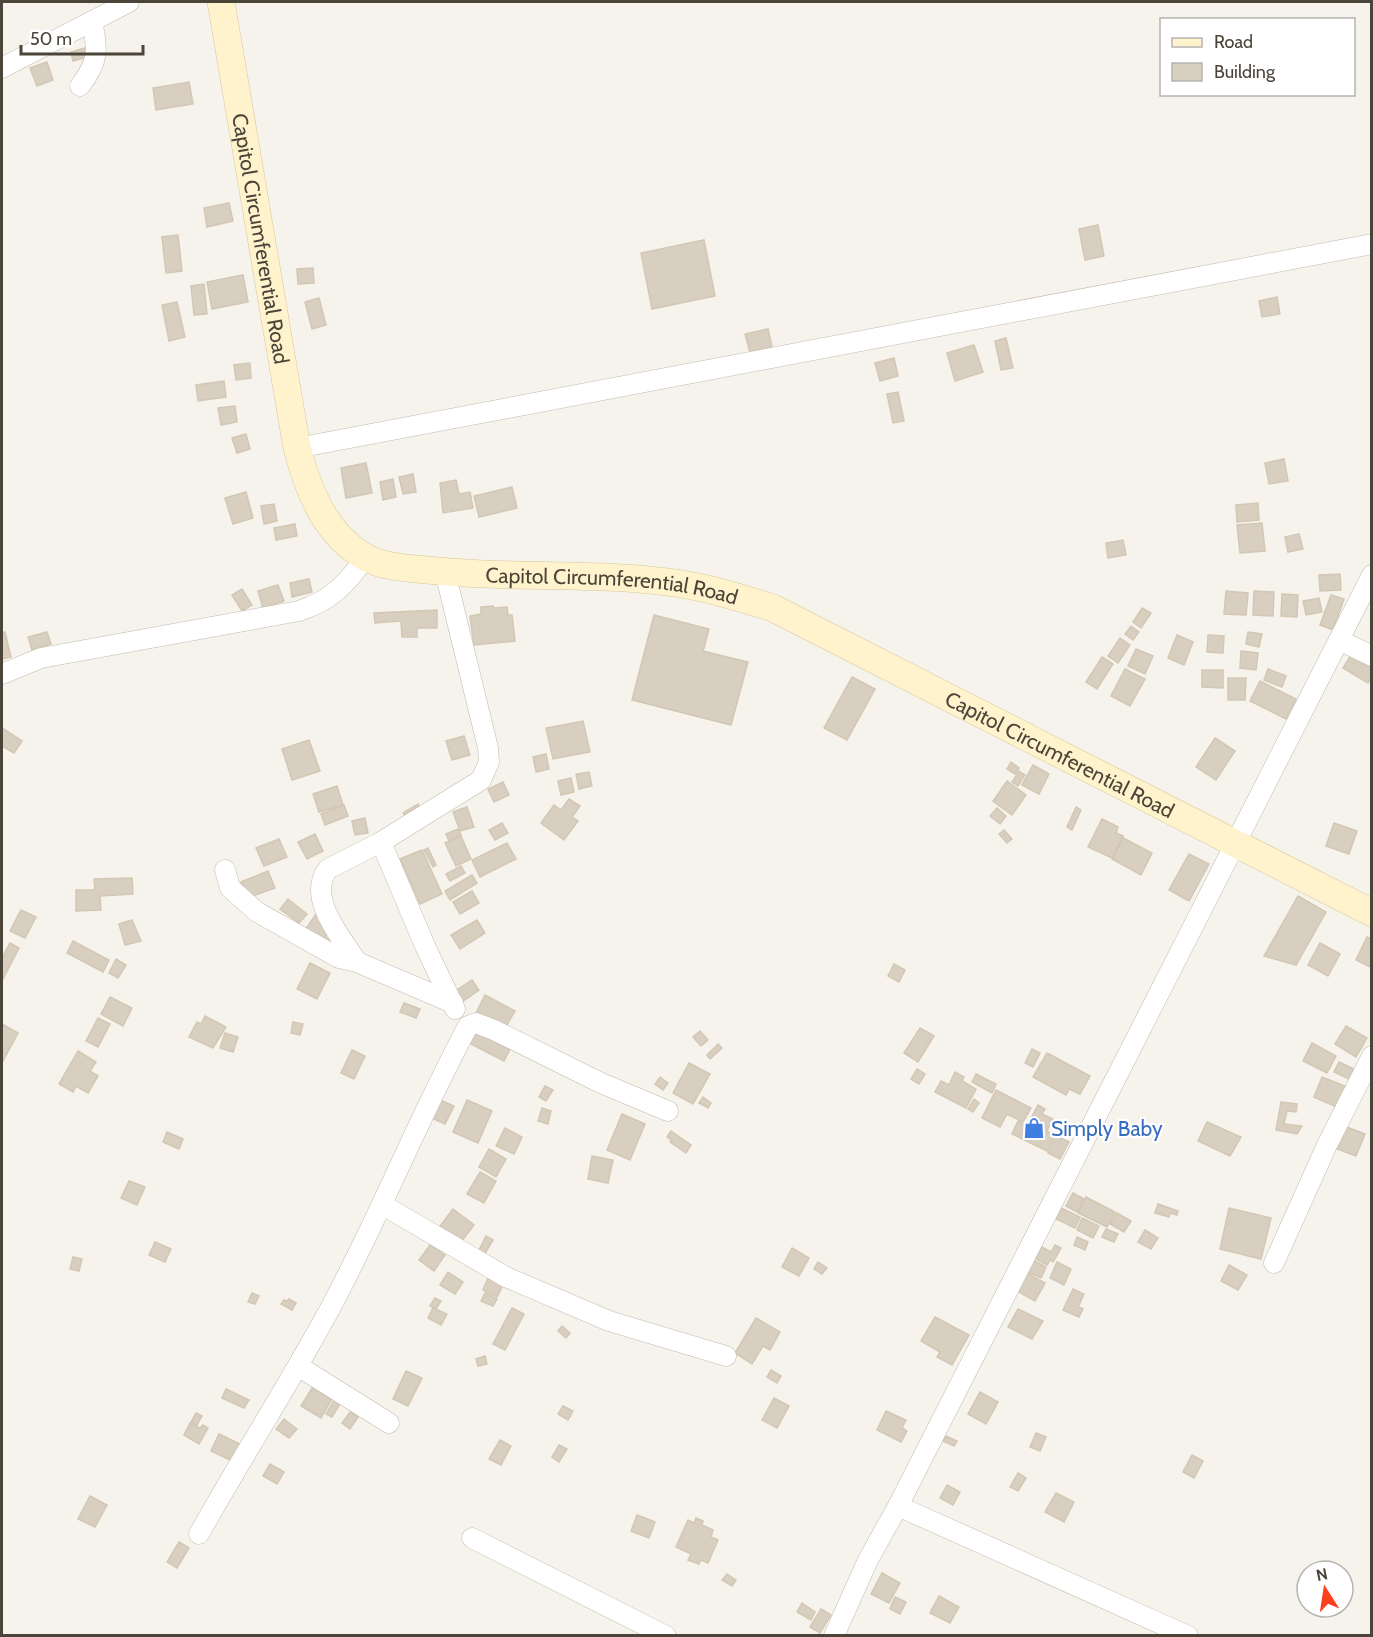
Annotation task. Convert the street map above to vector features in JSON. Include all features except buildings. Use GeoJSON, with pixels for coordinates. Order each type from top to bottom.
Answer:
{"type":"FeatureCollection","features":[{"type":"Feature","properties":{"kind":"main road","name":"Capitol Circumferential Road"},"geometry":{"type":"LineString","coordinates":[[221,2],[297,448],[305,479],[319,511],[340,537],[365,558],[395,566],[445,572],[667,582],[718,591],[772,608],[1371,913]]}},
{"type":"Feature","properties":{"kind":"street"},"geometry":{"type":"LineString","coordinates":[[2,68],[129,2]]}},
{"type":"Feature","properties":{"kind":"street"},"geometry":{"type":"LineString","coordinates":[[80,86],[96,60],[97,48],[92,21]]}},
{"type":"Feature","properties":{"kind":"street"},"geometry":{"type":"LineString","coordinates":[[297,448],[1371,244]]}},
{"type":"Feature","properties":{"kind":"street"},"geometry":{"type":"LineString","coordinates":[[2,674],[40,658],[299,611],[329,599],[343,588],[365,558]]}},
{"type":"Feature","properties":{"kind":"street"},"geometry":{"type":"LineString","coordinates":[[357,962],[323,903],[319,888],[322,876],[328,868],[381,842],[481,780],[487,772],[488,748],[445,572]]}},
{"type":"Feature","properties":{"kind":"street"},"geometry":{"type":"LineString","coordinates":[[834,1635],[868,1560],[898,1506],[1371,575]]}},
{"type":"Feature","properties":{"kind":"street"},"geometry":{"type":"LineString","coordinates":[[1339,640],[1371,656]]}},
{"type":"Feature","properties":{"kind":"street"},"geometry":{"type":"LineString","coordinates":[[381,842],[425,946],[453,1003],[464,1034]]}},
{"type":"Feature","properties":{"kind":"street"},"geometry":{"type":"LineString","coordinates":[[225,870],[230,888],[257,912],[339,958],[357,962],[453,1003]]}},
{"type":"Feature","properties":{"kind":"street"},"geometry":{"type":"LineString","coordinates":[[199,1534],[298,1366],[383,1205],[446,1065],[472,1023],[481,1024],[601,1083],[668,1111]]}},
{"type":"Feature","properties":{"kind":"street"},"geometry":{"type":"LineString","coordinates":[[1274,1263],[1327,1145],[1371,1056]]}},
{"type":"Feature","properties":{"kind":"street"},"geometry":{"type":"LineString","coordinates":[[383,1205],[516,1281],[609,1321],[726,1356]]}},
{"type":"Feature","properties":{"kind":"street"},"geometry":{"type":"LineString","coordinates":[[298,1366],[389,1423]]}},
{"type":"Feature","properties":{"kind":"street"},"geometry":{"type":"LineString","coordinates":[[898,1506],[1188,1635]]}},
{"type":"Feature","properties":{"kind":"street"},"geometry":{"type":"LineString","coordinates":[[472,1538],[666,1635]]}},
{"type":"Feature","properties":{"kind":"place","name":"Simply Baby"},"geometry":{"type":"Point","coordinates":[1034,1128]}}]}
